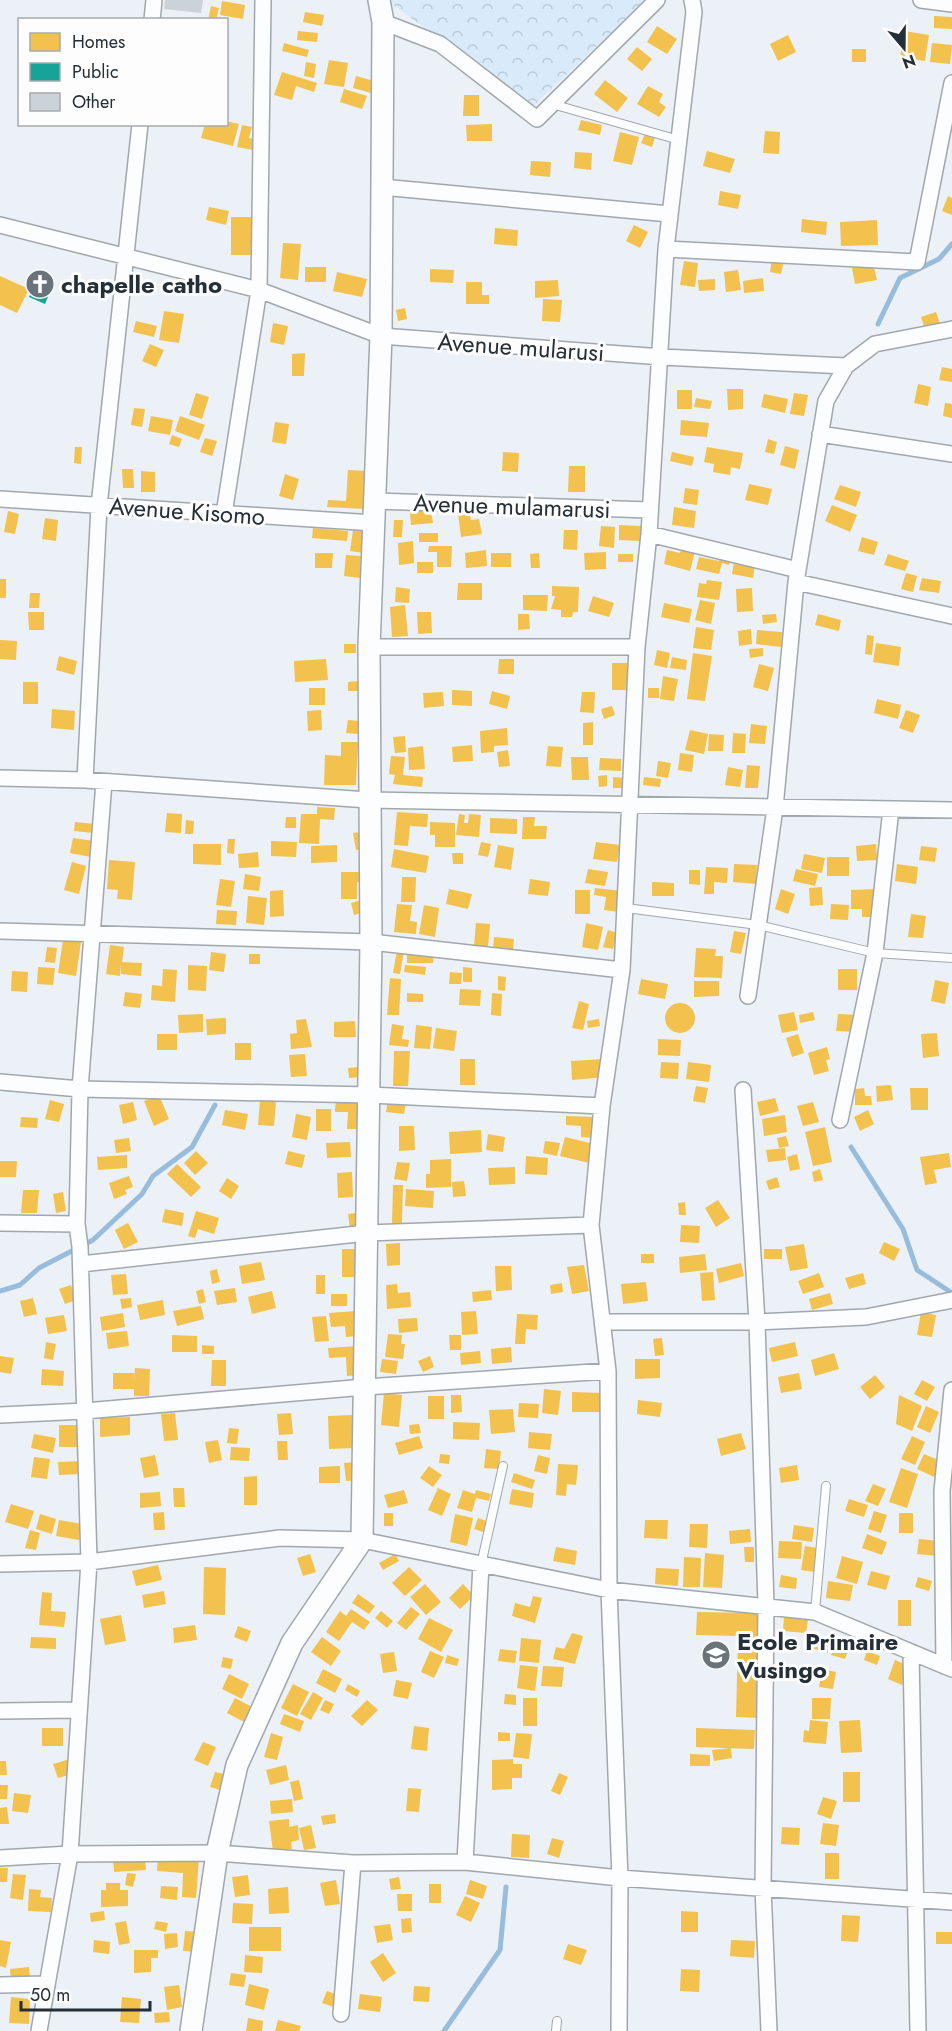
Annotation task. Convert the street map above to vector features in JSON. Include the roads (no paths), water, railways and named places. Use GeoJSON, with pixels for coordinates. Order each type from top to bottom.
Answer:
{"type":"FeatureCollection","features":[{"type":"Feature","properties":{"kind":"street"},"geometry":{"type":"LineString","coordinates":[[152,18],[154,0]]}},
{"type":"Feature","properties":{"kind":"street"},"geometry":{"type":"LineString","coordinates":[[224,514],[260,290],[263,0]]}},
{"type":"Feature","properties":{"kind":"street"},"geometry":{"type":"LineString","coordinates":[[191,2031],[217,1853],[237,1765],[292,1643],[362,1540],[370,1095],[369,647],[381,336],[383,22],[379,0]]}},
{"type":"Feature","properties":{"kind":"street"},"geometry":{"type":"LineString","coordinates":[[383,22],[440,44],[537,119],[657,0]]}},
{"type":"Feature","properties":{"kind":"street"},"geometry":{"type":"LineString","coordinates":[[619,2031],[620,1878],[609,1590],[608,1371],[591,1224],[602,1107],[622,970],[632,805],[637,647],[649,534],[662,357],[666,249],[694,12],[692,0]]}},
{"type":"Feature","properties":{"kind":"street"},"geometry":{"type":"LineString","coordinates":[[921,0],[952,4]]}},
{"type":"Feature","properties":{"kind":"street"},"geometry":{"type":"LineString","coordinates":[[666,249],[917,262],[952,83]]}},
{"type":"Feature","properties":{"kind":"street"},"geometry":{"type":"LineString","coordinates":[[85,780],[99,506],[124,256],[140,126]]}},
{"type":"Feature","properties":{"kind":"street"},"geometry":{"type":"LineString","coordinates":[[382,187],[669,214]]}},
{"type":"Feature","properties":{"kind":"street","name":"Avenue mularusi"},"geometry":{"type":"LineString","coordinates":[[0,225],[260,290],[381,336],[662,357],[846,366]]}},
{"type":"Feature","properties":{"kind":"street"},"geometry":{"type":"LineString","coordinates":[[748,996],[775,808],[797,576],[826,401],[846,366],[875,344],[952,329]]}},
{"type":"Feature","properties":{"kind":"street"},"geometry":{"type":"LineString","coordinates":[[820,434],[952,454]]}},
{"type":"Feature","properties":{"kind":"street","name":"Avenue Kisomo"},"geometry":{"type":"LineString","coordinates":[[0,499],[374,523]]}},
{"type":"Feature","properties":{"kind":"street","name":"Avenue mulamarusi"},"geometry":{"type":"LineString","coordinates":[[375,501],[649,510]]}},
{"type":"Feature","properties":{"kind":"street"},"geometry":{"type":"LineString","coordinates":[[649,534],[797,576],[952,616]]}},
{"type":"Feature","properties":{"kind":"street"},"geometry":{"type":"LineString","coordinates":[[369,647],[637,647]]}},
{"type":"Feature","properties":{"kind":"street"},"geometry":{"type":"LineString","coordinates":[[0,778],[85,780],[368,800],[952,810]]}},
{"type":"Feature","properties":{"kind":"street"},"geometry":{"type":"LineString","coordinates":[[39,2031],[70,1854],[88,1562],[81,1264],[77,1224],[80,1089],[104,782]]}},
{"type":"Feature","properties":{"kind":"street"},"geometry":{"type":"LineString","coordinates":[[840,1120],[875,953],[891,809]]}},
{"type":"Feature","properties":{"kind":"street"},"geometry":{"type":"LineString","coordinates":[[0,930],[92,935],[371,942],[622,970]]}},
{"type":"Feature","properties":{"kind":"street"},"geometry":{"type":"LineString","coordinates":[[0,1083],[80,1089],[370,1095],[602,1107]]}},
{"type":"Feature","properties":{"kind":"street"},"geometry":{"type":"LineString","coordinates":[[743,1090],[757,1322],[765,1605],[763,1888],[769,2031]]}},
{"type":"Feature","properties":{"kind":"street"},"geometry":{"type":"LineString","coordinates":[[0,1223],[77,1224]]}},
{"type":"Feature","properties":{"kind":"street"},"geometry":{"type":"LineString","coordinates":[[81,1264],[367,1233],[591,1224]]}},
{"type":"Feature","properties":{"kind":"street"},"geometry":{"type":"LineString","coordinates":[[603,1322],[757,1322],[866,1317],[952,1300]]}},
{"type":"Feature","properties":{"kind":"street"},"geometry":{"type":"LineString","coordinates":[[0,1415],[85,1411],[365,1387],[608,1371]]}},
{"type":"Feature","properties":{"kind":"street"},"geometry":{"type":"LineString","coordinates":[[0,1564],[88,1562],[280,1538],[362,1540],[609,1590],[815,1612],[948,1667],[942,1491],[952,1390]]}},
{"type":"Feature","properties":{"kind":"street"},"geometry":{"type":"LineString","coordinates":[[465,1862],[481,1565]]}},
{"type":"Feature","properties":{"kind":"street"},"geometry":{"type":"LineString","coordinates":[[911,1652],[918,1900],[918,2031]]}},
{"type":"Feature","properties":{"kind":"street"},"geometry":{"type":"LineString","coordinates":[[0,1711],[78,1710]]}},
{"type":"Feature","properties":{"kind":"street"},"geometry":{"type":"LineString","coordinates":[[0,1858],[70,1854],[217,1853],[352,1863],[465,1862],[620,1878],[952,1902]]}},
{"type":"Feature","properties":{"kind":"street"},"geometry":{"type":"LineString","coordinates":[[341,2014],[352,1863]]}},
{"type":"Feature","properties":{"kind":"street"},"geometry":{"type":"LineString","coordinates":[[0,1985],[46,1984]]}},
{"type":"Feature","properties":{"kind":"lane"},"geometry":{"type":"LineString","coordinates":[[552,104],[679,140]]}},
{"type":"Feature","properties":{"kind":"lane"},"geometry":{"type":"LineString","coordinates":[[627,908],[758,925],[875,953],[952,958]]}},
{"type":"Feature","properties":{"kind":"lane"},"geometry":{"type":"LineString","coordinates":[[481,1565],[503,1466]]}},
{"type":"Feature","properties":{"kind":"lane"},"geometry":{"type":"LineString","coordinates":[[815,1612],[826,1486]]}},
{"type":"Feature","properties":{"kind":"lane"},"geometry":{"type":"LineString","coordinates":[[556,2031],[557,2021]]}},
{"type":"Feature","properties":{"kind":"waterway"},"geometry":{"type":"LineString","coordinates":[[878,324],[900,278],[939,259],[952,244]]}},
{"type":"Feature","properties":{"kind":"waterway"},"geometry":{"type":"LineString","coordinates":[[0,1291],[20,1285],[39,1268],[93,1240],[142,1194],[153,1176],[192,1147],[215,1105]]}},
{"type":"Feature","properties":{"kind":"waterway"},"geometry":{"type":"LineString","coordinates":[[851,1147],[903,1229],[917,1270],[952,1293]]}},
{"type":"Feature","properties":{"kind":"waterway"},"geometry":{"type":"LineString","coordinates":[[444,2031],[500,1950],[506,1887]]}},
{"type":"Feature","properties":{"kind":"place","name":"chapelle catho"},"geometry":{"type":"Point","coordinates":[40,284]}},
{"type":"Feature","properties":{"kind":"place","name":"Ecole Primaire Vusingo"},"geometry":{"type":"Point","coordinates":[716,1655]}}]}
